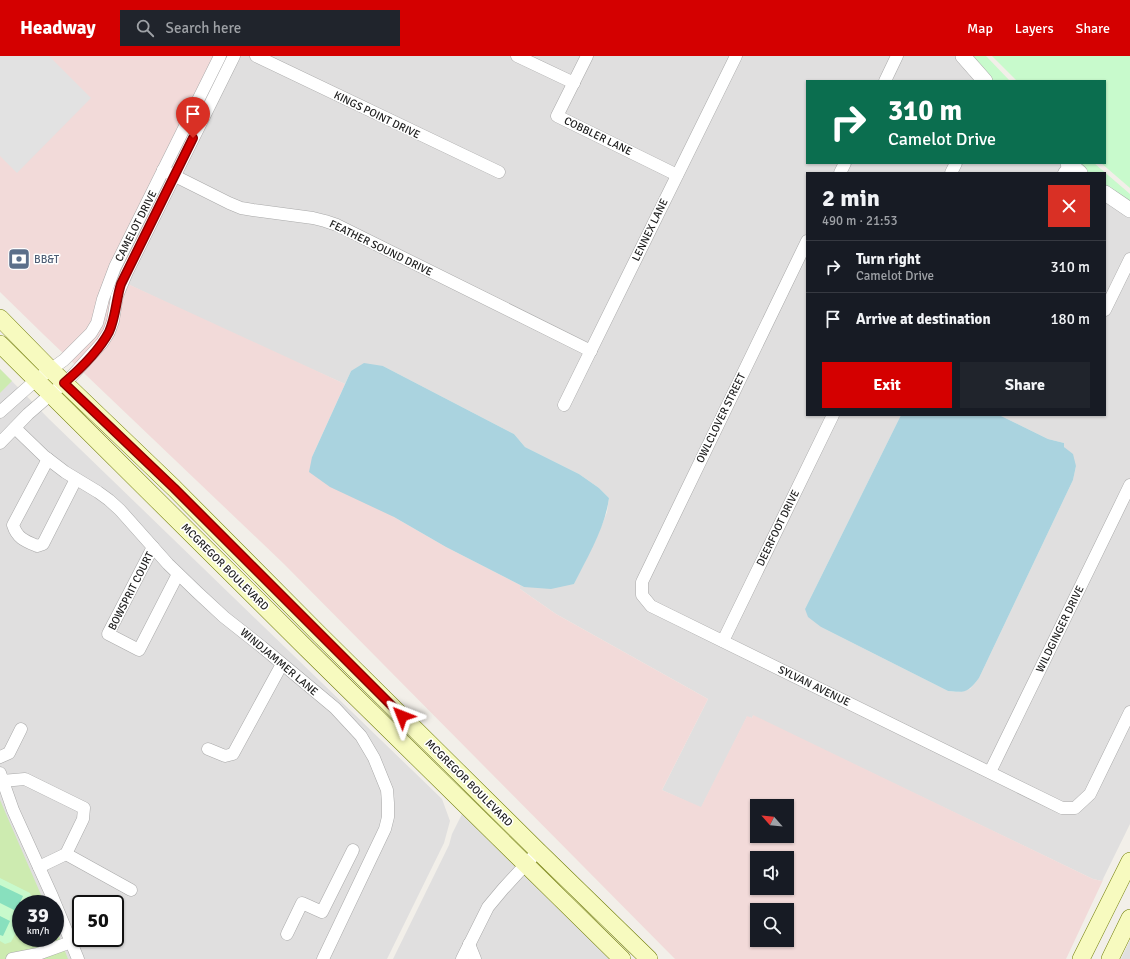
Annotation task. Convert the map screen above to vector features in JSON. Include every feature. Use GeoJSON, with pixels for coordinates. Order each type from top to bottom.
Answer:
{"type":"FeatureCollection","features":[{"type":"Feature","properties":{"kind":"main road","name":"MCGREGOR BOULEVARD"},"geometry":{"type":"LineString","coordinates":[[0,318],[64,383],[174,488],[319,634],[649,959]]}},
{"type":"Feature","properties":{"kind":"main road","name":"MCGREGOR BOULEVARD"},"geometry":{"type":"LineString","coordinates":[[0,344],[622,959]]}},
{"type":"Feature","properties":{"kind":"main road"},"geometry":{"type":"LineString","coordinates":[[1081,959],[1130,860]]}},
{"type":"Feature","properties":{"kind":"main road"},"geometry":{"type":"LineString","coordinates":[[1110,959],[1130,918]]}},
{"type":"Feature","properties":{"kind":"street","name":"CAMELOT DRIVE"},"geometry":{"type":"LineString","coordinates":[[0,412],[36,380],[64,360],[91,333],[97,323],[102,299],[115,267],[220,56]]}},
{"type":"Feature","properties":{"kind":"street","name":"CAMELOT DRIVE"},"geometry":{"type":"LineString","coordinates":[[0,443],[28,414],[64,383],[102,343],[109,332],[113,321],[117,296],[121,284],[234,56]]}},
{"type":"Feature","properties":{"kind":"street","name":"KINGS POINT DRIVE"},"geometry":{"type":"LineString","coordinates":[[256,56],[499,172]]}},
{"type":"Feature","properties":{"kind":"street"},"geometry":{"type":"LineString","coordinates":[[517,56],[574,83]]}},
{"type":"Feature","properties":{"kind":"street","name":"COBBLER LANE"},"geometry":{"type":"LineString","coordinates":[[587,56],[557,116],[677,175]]}},
{"type":"Feature","properties":{"kind":"street","name":"LENNEX LANE"},"geometry":{"type":"LineString","coordinates":[[564,405],[736,56]]}},
{"type":"Feature","properties":{"kind":"street"},"geometry":{"type":"LineString","coordinates":[[885,80],[897,56]]}},
{"type":"Feature","properties":{"kind":"street"},"geometry":{"type":"LineString","coordinates":[[963,56],[984,80]]}},
{"type":"Feature","properties":{"kind":"street","name":"FEATHER SOUND DRIVE"},"geometry":{"type":"LineString","coordinates":[[163,170],[241,208],[313,218],[337,225],[591,351]]}},
{"type":"Feature","properties":{"kind":"street"},"geometry":{"type":"LineString","coordinates":[[1106,194],[1130,210]]}},
{"type":"Feature","properties":{"kind":"street","name":"OWLCLOVER STREET"},"geometry":{"type":"LineString","coordinates":[[642,595],[642,582],[806,243]]}},
{"type":"Feature","properties":{"kind":"street"},"geometry":{"type":"LineString","coordinates":[[1106,308],[1130,258]]}},
{"type":"Feature","properties":{"kind":"street","name":"DEERFOOT DRIVE"},"geometry":{"type":"LineString","coordinates":[[723,641],[833,416]]}},
{"type":"Feature","properties":{"kind":"street","name":"WINDJAMMER LANE"},"geometry":{"type":"LineString","coordinates":[[15,428],[48,459],[65,472],[109,500],[120,510],[196,592],[224,617],[335,708],[361,736],[374,758],[387,790],[388,810],[385,829],[323,959]]}},
{"type":"Feature","properties":{"kind":"street"},"geometry":{"type":"LineString","coordinates":[[48,459],[13,525],[16,532],[22,539],[37,546],[43,544],[76,479]]}},
{"type":"Feature","properties":{"kind":"street","name":"WILDGINGER DRIVE"},"geometry":{"type":"LineString","coordinates":[[990,772],[1130,485]]}},
{"type":"Feature","properties":{"kind":"street","name":"BOWSPRIT COURT"},"geometry":{"type":"LineString","coordinates":[[153,547],[108,634],[139,650],[178,574]]}},
{"type":"Feature","properties":{"kind":"street","name":"SYLVAN AVENUE"},"geometry":{"type":"LineString","coordinates":[[642,595],[651,606],[1062,808],[1075,808],[1090,794],[1130,712]]}},
{"type":"Feature","properties":{"kind":"street"},"geometry":{"type":"LineString","coordinates":[[208,749],[225,756],[234,754],[282,664]]}},
{"type":"Feature","properties":{"kind":"street"},"geometry":{"type":"LineString","coordinates":[[0,757],[10,753],[21,729]]}},
{"type":"Feature","properties":{"kind":"street"},"geometry":{"type":"LineString","coordinates":[[12,959],[38,954],[72,942],[13,810],[1,777],[25,779],[84,808],[83,819],[66,854],[39,867]]}},
{"type":"Feature","properties":{"kind":"street"},"geometry":{"type":"LineString","coordinates":[[322,912],[353,850]]}},
{"type":"Feature","properties":{"kind":"street"},"geometry":{"type":"LineString","coordinates":[[462,959],[488,907],[538,851]]}},
{"type":"Feature","properties":{"kind":"street"},"geometry":{"type":"LineString","coordinates":[[66,854],[131,890]]}},
{"type":"Feature","properties":{"kind":"street"},"geometry":{"type":"LineString","coordinates":[[287,934],[302,903],[341,922]]}},
{"type":"Feature","properties":{"kind":"street"},"geometry":{"type":"LineString","coordinates":[[469,944],[475,959]]}},
{"type":"Feature","properties":{"kind":"street"},"geometry":{"type":"LineString","coordinates":[[74,947],[78,959]]}},
{"type":"Feature","properties":{"kind":"shaded area"},"geometry":{"type":"Polygon","coordinates":[[[0,56],[222,56],[149,205],[117,279],[345,384],[312,457],[394,517],[446,547],[520,585],[520,589],[556,614],[708,699],[662,790],[701,807],[747,716],[752,718],[753,715],[1093,879],[1102,881],[1104,878],[1066,959],[675,959],[284,564],[0,292],[0,56]]]}},
{"type":"Feature","properties":{"kind":"shaded area"},"geometry":{"type":"Polygon","coordinates":[[[0,56],[49,56],[91,98],[17,173],[0,156],[0,56]]]}},
{"type":"Feature","properties":{"kind":"shaded area"},"geometry":{"type":"Polygon","coordinates":[[[222,56],[956,56],[976,80],[806,80],[806,164],[1061,164],[1071,172],[806,172],[806,416],[901,416],[805,609],[821,627],[948,691],[958,692],[970,689],[979,678],[1073,480],[1076,466],[1064,447],[1064,443],[1048,439],[1001,416],[1106,416],[1106,200],[1130,217],[1130,824],[1102,881],[1093,879],[753,716],[752,718],[747,717],[701,808],[662,790],[708,699],[556,614],[520,589],[520,585],[524,587],[574,584],[597,537],[607,512],[609,498],[599,488],[579,474],[525,447],[514,434],[383,366],[351,371],[345,384],[237,336],[117,279],[149,205],[222,56]]]}},
{"type":"Feature","properties":{"kind":"shaded area"},"geometry":{"type":"Polygon","coordinates":[[[0,369],[49,419],[442,799],[450,821],[444,843],[387,959],[0,959],[0,369]]]}},
{"type":"Feature","properties":{"kind":"shaded area"},"geometry":{"type":"Polygon","coordinates":[[[462,814],[612,959],[393,959],[449,845],[452,834],[462,814]]]}},
{"type":"Feature","properties":{"kind":"shaded area"},"geometry":{"type":"Polygon","coordinates":[[[1130,940],[1130,959],[1121,959],[1130,940]]]}},
{"type":"Feature","properties":{"kind":"green space"},"geometry":{"type":"Polygon","coordinates":[[[971,56],[986,56],[1009,80],[991,80],[971,56]]]}},
{"type":"Feature","properties":{"kind":"green space"},"geometry":{"type":"Polygon","coordinates":[[[992,56],[1130,56],[1130,188],[1102,164],[1106,164],[1106,80],[1016,80],[992,56]]]}},
{"type":"Feature","properties":{"kind":"green space"},"geometry":{"type":"Polygon","coordinates":[[[1078,164],[1095,164],[1104,172],[1088,172],[1078,164]]]}},
{"type":"Feature","properties":{"kind":"green space"},"geometry":{"type":"Polygon","coordinates":[[[1106,173],[1130,194],[1130,204],[1106,187],[1106,173]]]}},
{"type":"Feature","properties":{"kind":"green space"},"geometry":{"type":"Polygon","coordinates":[[[0,369],[12,381],[0,393],[0,369]]]}},
{"type":"Feature","properties":{"kind":"green space"},"geometry":{"type":"Polygon","coordinates":[[[0,800],[41,895],[12,895],[12,947],[63,947],[68,959],[0,959],[0,800]]]}},
{"type":"Feature","properties":{"kind":"green space"},"geometry":{"type":"Polygon","coordinates":[[[0,878],[30,893],[31,895],[12,895],[12,940],[5,944],[0,941],[0,878]]]}},
{"type":"Feature","properties":{"kind":"green space"},"geometry":{"type":"Polygon","coordinates":[[[0,885],[21,895],[12,895],[12,909],[0,903],[0,885]]]}},
{"type":"Feature","properties":{"kind":"green space"},"geometry":{"type":"Polygon","coordinates":[[[0,916],[10,921],[3,936],[0,935],[0,916]]]}},
{"type":"Feature","properties":{"kind":"water"},"geometry":{"type":"Polygon","coordinates":[[[364,363],[383,366],[514,434],[525,447],[579,474],[599,488],[609,498],[600,531],[574,584],[551,589],[524,587],[446,547],[394,517],[330,487],[309,472],[312,457],[351,371],[364,363]]]}},
{"type":"Feature","properties":{"kind":"water"},"geometry":{"type":"Polygon","coordinates":[[[901,416],[1001,416],[1048,439],[1064,443],[1064,447],[1073,454],[1076,466],[1073,480],[979,678],[969,689],[959,692],[948,691],[821,627],[808,617],[805,609],[901,416]]]}},
{"type":"Feature","properties":{"kind":"place","name":"BB&T"},"geometry":{"type":"Point","coordinates":[19,259]}},
{"type":"Feature","properties":{"kind":"route"},"geometry":{"type":"LineString","coordinates":[[193,138],[121,284],[117,296],[113,321],[109,332],[102,343],[87,360],[64,383],[174,488],[402,716]]}}]}
